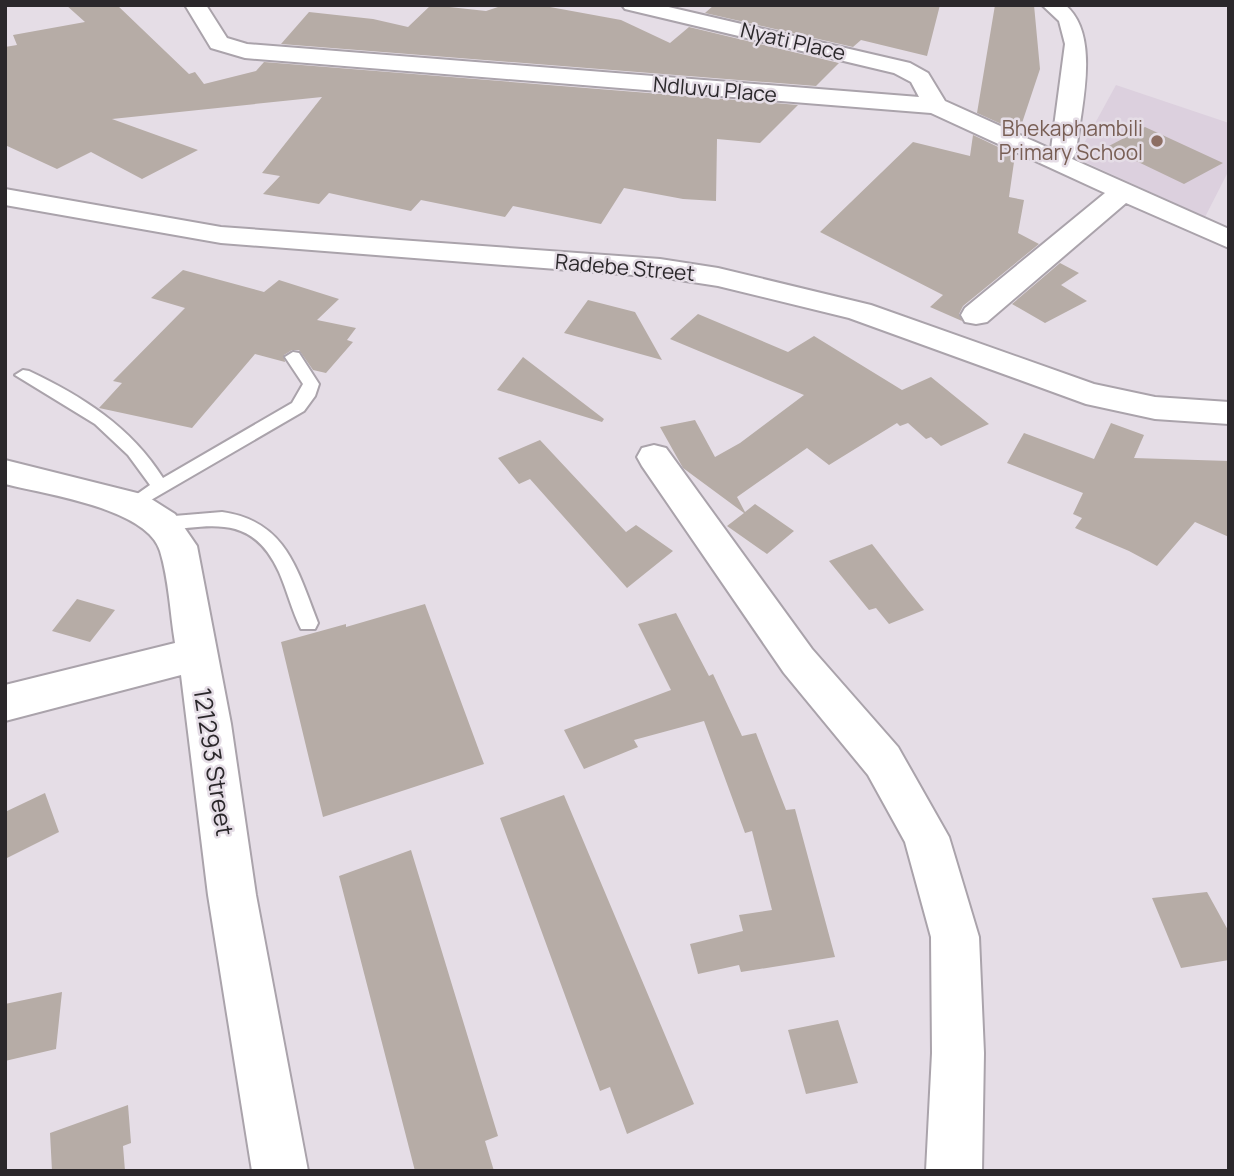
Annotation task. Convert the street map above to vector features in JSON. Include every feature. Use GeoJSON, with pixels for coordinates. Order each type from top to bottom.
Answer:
{"type":"FeatureCollection","features":[{"type":"Feature","properties":{"kind":"street","name":"Ndluvu Place"},"geometry":{"type":"LineString","coordinates":[[195,5],[219,43],[245,51],[936,106],[1229,240]]}},
{"type":"Feature","properties":{"kind":"street","name":"Nyati Place"},"geometry":{"type":"LineString","coordinates":[[632,5],[893,65],[920,78],[936,106]]}},
{"type":"Feature","properties":{"kind":"street"},"geometry":{"type":"LineString","coordinates":[[1052,5],[1069,19],[1076,44],[1063,153],[1058,161]]}},
{"type":"Feature","properties":{"kind":"street"},"geometry":{"type":"LineString","coordinates":[[976,315],[1026,276],[1064,238],[1124,192]]}},
{"type":"Feature","properties":{"kind":"street","name":"Radebe Street"},"geometry":{"type":"LineString","coordinates":[[5,197],[97,210],[167,227],[221,235],[660,268],[722,277],[834,303],[918,330],[1028,374],[1092,394],[1154,408],[1229,413]]}},
{"type":"Feature","properties":{"kind":"street"},"geometry":{"type":"LineString","coordinates":[[654,457],[797,661],[883,761],[926,837],[956,937],[958,1053],[954,1171]]}},
{"type":"Feature","properties":{"kind":"street"},"geometry":{"type":"LineString","coordinates":[[5,472],[151,505]]}},
{"type":"Feature","properties":{"kind":"street","name":"121293 Street"},"geometry":{"type":"LineString","coordinates":[[151,505],[178,546],[210,724],[232,895],[280,1171]]}},
{"type":"Feature","properties":{"kind":"street"},"geometry":{"type":"LineString","coordinates":[[5,703],[196,654]]}},
{"type":"Feature","properties":{"kind":"lane"},"geometry":{"type":"LineString","coordinates":[[151,505],[298,407],[307,396],[311,384],[293,357]]}},
{"type":"Feature","properties":{"kind":"lane"},"geometry":{"type":"LineString","coordinates":[[23,375],[62,393],[98,418],[139,456],[151,505]]}},
{"type":"Feature","properties":{"kind":"lane"},"geometry":{"type":"LineString","coordinates":[[151,505],[248,524],[268,538],[282,556],[308,623]]}},
{"type":"Feature","properties":{"kind":"shaded area","name":"Bhekaphambili Primary School"},"geometry":{"type":"Polygon","coordinates":[[[1116,85],[1229,123],[1229,170],[1205,217],[1076,158],[1116,85]]]}},
{"type":"Feature","properties":{"kind":"building"},"geometry":{"type":"Polygon","coordinates":[[[66,5],[117,5],[189,74],[195,72],[204,84],[256,71],[264,62],[798,105],[760,143],[717,139],[716,201],[683,199],[624,188],[601,224],[513,206],[505,217],[421,200],[411,211],[329,193],[319,204],[263,194],[280,176],[262,173],[322,97],[112,119],[198,150],[142,179],[91,152],[57,169],[5,145],[5,47],[17,45],[13,35],[85,22],[66,5]]]}},
{"type":"Feature","properties":{"kind":"building"},"geometry":{"type":"Polygon","coordinates":[[[431,5],[486,11],[504,5],[539,5],[621,20],[670,43],[689,27],[839,63],[816,86],[281,44],[309,12],[373,19],[408,27],[431,5]]]}},
{"type":"Feature","properties":{"kind":"building"},"geometry":{"type":"Polygon","coordinates":[[[714,5],[940,5],[927,56],[861,40],[853,47],[705,13],[714,5]]]}},
{"type":"Feature","properties":{"kind":"building"},"geometry":{"type":"Polygon","coordinates":[[[995,5],[1034,5],[1040,69],[1019,132],[977,113],[995,5]]]}},
{"type":"Feature","properties":{"kind":"building"},"geometry":{"type":"Polygon","coordinates":[[[1145,127],[1223,163],[1184,184],[1107,147],[1145,127]]]}},
{"type":"Feature","properties":{"kind":"building"},"geometry":{"type":"Polygon","coordinates":[[[973,135],[1015,155],[1009,197],[1024,200],[1018,233],[1039,244],[963,306],[959,314],[962,321],[930,307],[943,295],[820,232],[913,142],[970,156],[973,135]]]}},
{"type":"Feature","properties":{"kind":"building"},"geometry":{"type":"Polygon","coordinates":[[[1060,263],[1079,273],[1061,285],[1087,301],[1045,323],[1012,304],[1060,263]]]}},
{"type":"Feature","properties":{"kind":"building"},"geometry":{"type":"Polygon","coordinates":[[[183,270],[264,292],[279,280],[339,299],[317,320],[356,328],[347,340],[353,342],[326,373],[313,370],[299,350],[292,350],[284,355],[285,362],[255,354],[192,428],[99,408],[122,383],[113,381],[185,308],[151,298],[183,270]]]}},
{"type":"Feature","properties":{"kind":"building"},"geometry":{"type":"Polygon","coordinates":[[[588,300],[635,312],[662,360],[564,333],[588,300]]]}},
{"type":"Feature","properties":{"kind":"building"},"geometry":{"type":"Polygon","coordinates":[[[698,314],[788,352],[814,336],[902,390],[931,377],[989,424],[941,446],[931,437],[926,439],[908,423],[900,426],[897,423],[829,465],[807,448],[737,497],[745,512],[755,504],[794,531],[767,554],[727,526],[744,513],[683,468],[660,427],[695,420],[715,457],[740,443],[804,395],[670,339],[698,314]]]}},
{"type":"Feature","properties":{"kind":"building"},"geometry":{"type":"Polygon","coordinates":[[[523,357],[604,419],[602,422],[497,390],[523,357]]]}},
{"type":"Feature","properties":{"kind":"building"},"geometry":{"type":"Polygon","coordinates":[[[1111,423],[1144,435],[1134,458],[1229,461],[1229,537],[1195,522],[1157,566],[1075,528],[1082,518],[1073,514],[1083,493],[1007,463],[1024,433],[1094,459],[1111,423]]]}},
{"type":"Feature","properties":{"kind":"building"},"geometry":{"type":"Polygon","coordinates":[[[540,440],[626,532],[636,525],[673,551],[627,588],[530,479],[519,484],[498,458],[540,440]]]}},
{"type":"Feature","properties":{"kind":"building"},"geometry":{"type":"Polygon","coordinates":[[[872,544],[924,610],[889,624],[876,608],[869,610],[829,561],[872,544]]]}},
{"type":"Feature","properties":{"kind":"building"},"geometry":{"type":"Polygon","coordinates":[[[77,599],[115,610],[90,642],[52,631],[77,599]]]}},
{"type":"Feature","properties":{"kind":"building"},"geometry":{"type":"Polygon","coordinates":[[[425,604],[484,764],[323,817],[281,642],[425,604]]]}},
{"type":"Feature","properties":{"kind":"building"},"geometry":{"type":"Polygon","coordinates":[[[676,613],[709,676],[713,674],[742,736],[756,733],[786,810],[795,809],[835,957],[741,972],[739,965],[698,974],[690,944],[743,931],[739,915],[772,910],[752,831],[745,833],[704,721],[634,740],[638,747],[584,769],[564,730],[671,690],[638,624],[676,613]]]}},
{"type":"Feature","properties":{"kind":"building"},"geometry":{"type":"Polygon","coordinates":[[[45,793],[59,832],[5,859],[5,812],[45,793]]]}},
{"type":"Feature","properties":{"kind":"building"},"geometry":{"type":"Polygon","coordinates":[[[564,795],[694,1104],[627,1134],[610,1087],[600,1091],[500,818],[564,795]]]}},
{"type":"Feature","properties":{"kind":"building"},"geometry":{"type":"Polygon","coordinates":[[[411,850],[498,1136],[485,1141],[494,1171],[415,1171],[339,876],[411,850]]]}},
{"type":"Feature","properties":{"kind":"building"},"geometry":{"type":"Polygon","coordinates":[[[1207,892],[1229,932],[1229,960],[1181,968],[1152,898],[1207,892]]]}},
{"type":"Feature","properties":{"kind":"building"},"geometry":{"type":"Polygon","coordinates":[[[62,992],[56,1049],[5,1061],[5,1004],[62,992]]]}},
{"type":"Feature","properties":{"kind":"building"},"geometry":{"type":"Polygon","coordinates":[[[838,1020],[858,1083],[806,1094],[788,1030],[838,1020]]]}},
{"type":"Feature","properties":{"kind":"building"},"geometry":{"type":"Polygon","coordinates":[[[128,1105],[131,1143],[123,1146],[125,1171],[52,1171],[50,1133],[128,1105]]]}},
{"type":"Feature","properties":{"kind":"place","name":"Bhekaphambili Primary School"},"geometry":{"type":"Point","coordinates":[1157,141]}}]}
